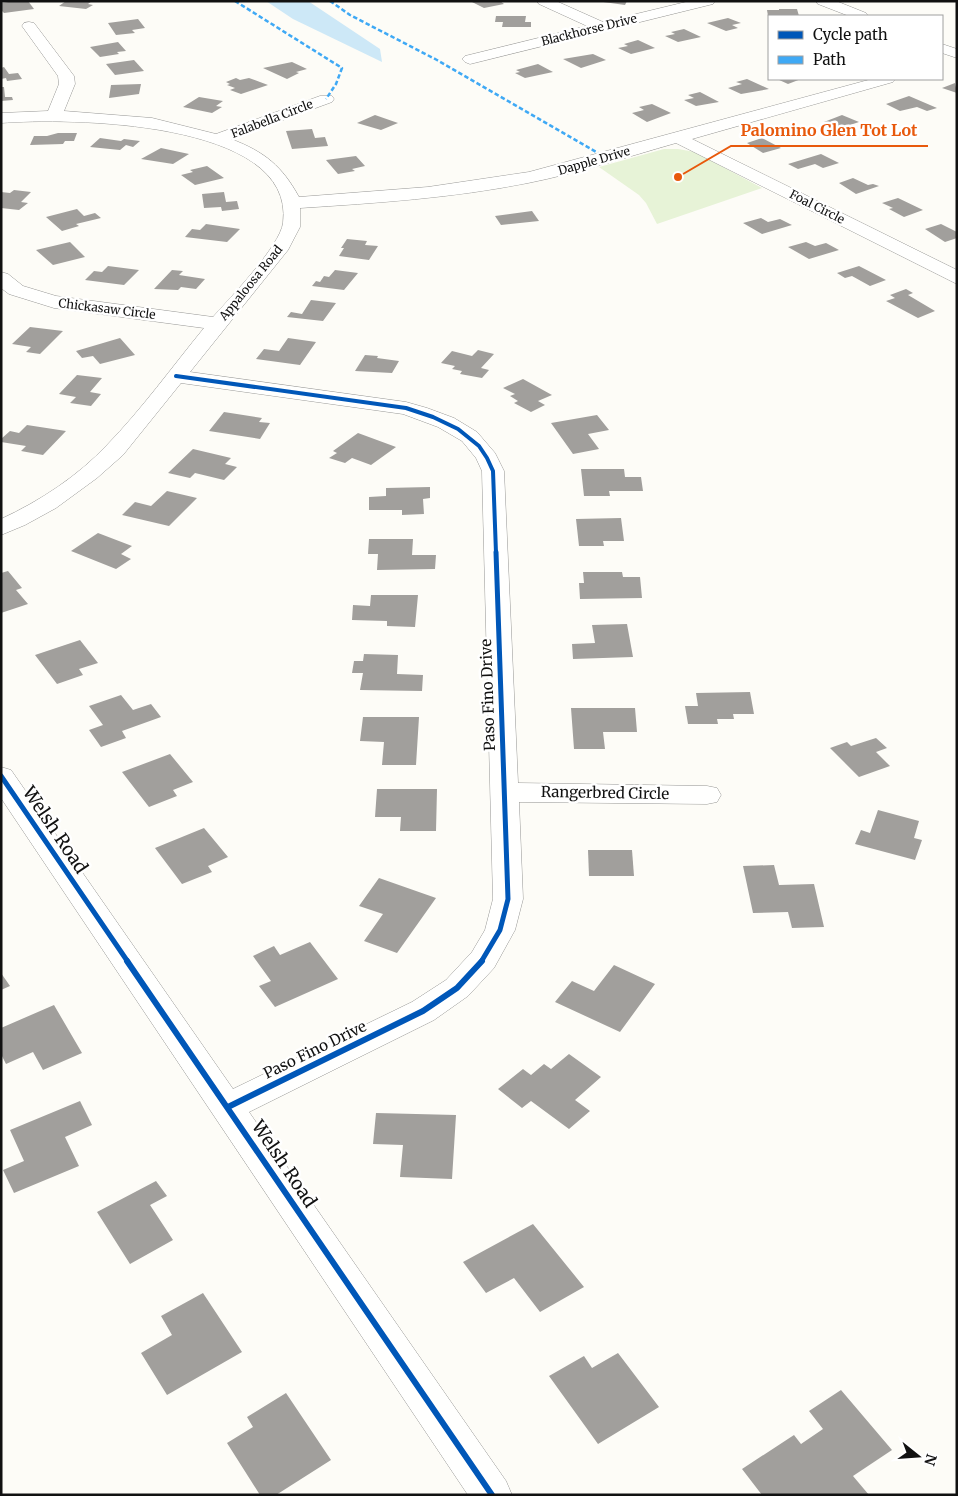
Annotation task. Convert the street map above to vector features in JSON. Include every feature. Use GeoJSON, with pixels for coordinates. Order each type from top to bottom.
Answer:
{"type":"FeatureCollection","features":[{"type":"Feature","properties":{"kind":"street"},"geometry":{"type":"LineString","coordinates":[[544,1],[601,27]]}},
{"type":"Feature","properties":{"kind":"street","name":"Blackhorse Drive"},"geometry":{"type":"LineString","coordinates":[[470,59],[708,1]]}},
{"type":"Feature","properties":{"kind":"street"},"geometry":{"type":"LineString","coordinates":[[823,1],[858,15]]}},
{"type":"Feature","properties":{"kind":"street"},"geometry":{"type":"LineString","coordinates":[[29,26],[66,76],[67,84],[54,116]]}},
{"type":"Feature","properties":{"kind":"street"},"geometry":{"type":"LineString","coordinates":[[943,48],[957,54]]}},
{"type":"Feature","properties":{"kind":"street"},"geometry":{"type":"LineString","coordinates":[[943,64],[957,60]]}},
{"type":"Feature","properties":{"kind":"street","name":"Dapple Drive"},"geometry":{"type":"LineString","coordinates":[[292,202],[410,196],[488,186],[562,170],[884,80]]}},
{"type":"Feature","properties":{"kind":"street","name":"Falabella Circle"},"geometry":{"type":"LineString","coordinates":[[217,140],[326,98]]}},
{"type":"Feature","properties":{"kind":"street"},"geometry":{"type":"LineString","coordinates":[[1,118],[97,117],[139,121],[178,128],[217,140],[252,156],[273,171],[289,192],[292,202]]}},
{"type":"Feature","properties":{"kind":"street","name":"Foal Circle"},"geometry":{"type":"LineString","coordinates":[[676,137],[957,278]]}},
{"type":"Feature","properties":{"kind":"street","name":"Appaloosa Road"},"geometry":{"type":"LineString","coordinates":[[1,528],[59,498],[97,468],[115,450],[279,250],[292,225],[292,202]]}},
{"type":"Feature","properties":{"kind":"street","name":"Chickasaw Circle"},"geometry":{"type":"LineString","coordinates":[[1,278],[16,290],[54,302],[219,324]]}},
{"type":"Feature","properties":{"kind":"street","name":"Paso Fino Drive"},"geometry":{"type":"LineString","coordinates":[[176,376],[406,408],[432,416],[455,427],[478,444],[489,460],[493,471],[508,899],[500,930],[483,960],[457,988],[423,1011],[228,1107]]}},
{"type":"Feature","properties":{"kind":"street","name":"Welsh Road"},"geometry":{"type":"LineString","coordinates":[[1,776],[492,1495]]}},
{"type":"Feature","properties":{"kind":"street","name":"Rangerbred Circle"},"geometry":{"type":"LineString","coordinates":[[504,792],[707,795]]}},
{"type":"Feature","properties":{"kind":"green space"},"geometry":{"type":"Polygon","coordinates":[[[664,149],[695,152],[762,188],[657,224],[646,203],[639,195],[599,167],[664,149]]]}},
{"type":"Feature","properties":{"kind":"water"},"geometry":{"type":"Polygon","coordinates":[[[266,1],[308,1],[380,49],[382,62],[293,19],[266,1]]]}},
{"type":"Feature","properties":{"kind":"building"},"geometry":{"type":"Polygon","coordinates":[[[28,1],[34,9],[4,13],[1,10],[1,3],[28,1]]]}},
{"type":"Feature","properties":{"kind":"building"},"geometry":{"type":"Polygon","coordinates":[[[66,1],[92,1],[88,4],[93,5],[86,9],[59,6],[66,1]]]}},
{"type":"Feature","properties":{"kind":"building"},"geometry":{"type":"Polygon","coordinates":[[[470,1],[500,1],[504,4],[484,8],[470,1]]]}},
{"type":"Feature","properties":{"kind":"building"},"geometry":{"type":"Polygon","coordinates":[[[596,1],[627,1],[625,5],[596,1]]]}},
{"type":"Feature","properties":{"kind":"building"},"geometry":{"type":"Polygon","coordinates":[[[797,9],[799,15],[768,16],[767,10],[797,9]]]}},
{"type":"Feature","properties":{"kind":"building"},"geometry":{"type":"Polygon","coordinates":[[[496,16],[526,16],[525,22],[531,22],[531,27],[502,27],[503,22],[495,22],[496,16]]]}},
{"type":"Feature","properties":{"kind":"building"},"geometry":{"type":"Polygon","coordinates":[[[728,18],[741,23],[732,25],[738,28],[726,31],[707,23],[728,18]]]}},
{"type":"Feature","properties":{"kind":"building"},"geometry":{"type":"Polygon","coordinates":[[[138,19],[145,28],[132,30],[135,33],[116,35],[108,23],[138,19]]]}},
{"type":"Feature","properties":{"kind":"building"},"geometry":{"type":"Polygon","coordinates":[[[684,29],[701,37],[678,42],[665,36],[675,34],[671,32],[684,29]]]}},
{"type":"Feature","properties":{"kind":"building"},"geometry":{"type":"Polygon","coordinates":[[[638,40],[655,48],[631,54],[618,48],[628,46],[624,44],[638,40]]]}},
{"type":"Feature","properties":{"kind":"building"},"geometry":{"type":"Polygon","coordinates":[[[118,42],[126,51],[100,57],[90,47],[118,42]]]}},
{"type":"Feature","properties":{"kind":"building"},"geometry":{"type":"Polygon","coordinates":[[[593,54],[606,60],[581,68],[563,59],[593,54]]]}},
{"type":"Feature","properties":{"kind":"building"},"geometry":{"type":"Polygon","coordinates":[[[134,60],[144,71],[115,75],[106,64],[134,60]]]}},
{"type":"Feature","properties":{"kind":"building"},"geometry":{"type":"Polygon","coordinates":[[[292,62],[307,69],[296,72],[299,73],[287,79],[263,68],[292,62]]]}},
{"type":"Feature","properties":{"kind":"building"},"geometry":{"type":"Polygon","coordinates":[[[538,64],[553,72],[525,78],[515,73],[520,72],[516,70],[538,64]]]}},
{"type":"Feature","properties":{"kind":"building"},"geometry":{"type":"Polygon","coordinates":[[[4,67],[9,74],[18,73],[22,79],[7,81],[6,78],[1,79],[1,68],[4,67]]]}},
{"type":"Feature","properties":{"kind":"building"},"geometry":{"type":"Polygon","coordinates":[[[236,78],[240,80],[249,78],[268,85],[241,94],[230,90],[235,88],[227,85],[230,84],[226,82],[236,78]]]}},
{"type":"Feature","properties":{"kind":"building"},"geometry":{"type":"Polygon","coordinates":[[[747,79],[769,89],[741,94],[728,88],[742,84],[736,82],[747,79]]]}},
{"type":"Feature","properties":{"kind":"building"},"geometry":{"type":"Polygon","coordinates":[[[779,80],[798,80],[788,84],[779,80]]]}},
{"type":"Feature","properties":{"kind":"building"},"geometry":{"type":"Polygon","coordinates":[[[955,83],[957,93],[942,88],[955,83]]]}},
{"type":"Feature","properties":{"kind":"building"},"geometry":{"type":"Polygon","coordinates":[[[141,84],[139,94],[109,98],[111,85],[141,84]]]}},
{"type":"Feature","properties":{"kind":"building"},"geometry":{"type":"Polygon","coordinates":[[[1,87],[4,87],[5,97],[12,97],[13,100],[1,101],[1,87]]]}},
{"type":"Feature","properties":{"kind":"building"},"geometry":{"type":"Polygon","coordinates":[[[700,92],[719,102],[696,106],[684,100],[694,98],[688,95],[700,92]]]}},
{"type":"Feature","properties":{"kind":"building"},"geometry":{"type":"Polygon","coordinates":[[[909,96],[937,108],[927,111],[917,107],[900,111],[886,104],[909,96]]]}},
{"type":"Feature","properties":{"kind":"building"},"geometry":{"type":"Polygon","coordinates":[[[199,97],[223,101],[216,106],[222,107],[212,113],[183,107],[199,97]]]}},
{"type":"Feature","properties":{"kind":"building"},"geometry":{"type":"Polygon","coordinates":[[[652,104],[671,113],[647,122],[632,113],[644,110],[639,107],[652,104]]]}},
{"type":"Feature","properties":{"kind":"building"},"geometry":{"type":"Polygon","coordinates":[[[375,115],[398,123],[381,130],[357,123],[375,115]]]}},
{"type":"Feature","properties":{"kind":"building"},"geometry":{"type":"Polygon","coordinates":[[[842,115],[859,122],[838,129],[824,122],[842,115]]]}},
{"type":"Feature","properties":{"kind":"building"},"geometry":{"type":"Polygon","coordinates":[[[312,129],[315,138],[325,137],[328,146],[292,149],[286,131],[312,129]]]}},
{"type":"Feature","properties":{"kind":"building"},"geometry":{"type":"Polygon","coordinates":[[[58,133],[77,133],[74,141],[65,141],[63,144],[30,145],[34,136],[47,136],[58,133]]]}},
{"type":"Feature","properties":{"kind":"building"},"geometry":{"type":"Polygon","coordinates":[[[100,138],[140,141],[133,147],[126,145],[120,150],[90,147],[100,138]]]}},
{"type":"Feature","properties":{"kind":"building"},"geometry":{"type":"Polygon","coordinates":[[[762,138],[781,148],[763,153],[747,143],[762,138]]]}},
{"type":"Feature","properties":{"kind":"building"},"geometry":{"type":"Polygon","coordinates":[[[161,148],[189,154],[173,164],[141,159],[161,148]]]}},
{"type":"Feature","properties":{"kind":"building"},"geometry":{"type":"Polygon","coordinates":[[[821,154],[839,163],[823,168],[815,164],[798,169],[788,164],[821,154]]]}},
{"type":"Feature","properties":{"kind":"building"},"geometry":{"type":"Polygon","coordinates":[[[356,156],[365,166],[352,169],[355,171],[338,174],[326,160],[356,156]]]}},
{"type":"Feature","properties":{"kind":"building"},"geometry":{"type":"Polygon","coordinates":[[[207,166],[224,178],[195,185],[181,175],[193,172],[190,170],[207,166]]]}},
{"type":"Feature","properties":{"kind":"building"},"geometry":{"type":"Polygon","coordinates":[[[853,178],[868,185],[879,186],[856,194],[839,183],[853,178]]]}},
{"type":"Feature","properties":{"kind":"building"},"geometry":{"type":"Polygon","coordinates":[[[14,190],[31,192],[21,202],[28,203],[19,210],[1,208],[1,192],[10,193],[14,190]]]}},
{"type":"Feature","properties":{"kind":"building"},"geometry":{"type":"Polygon","coordinates":[[[224,192],[226,202],[237,201],[239,209],[222,211],[221,207],[204,208],[202,194],[224,192]]]}},
{"type":"Feature","properties":{"kind":"building"},"geometry":{"type":"Polygon","coordinates":[[[898,198],[923,210],[904,217],[889,209],[893,208],[882,203],[898,198]]]}},
{"type":"Feature","properties":{"kind":"building"},"geometry":{"type":"Polygon","coordinates":[[[77,209],[84,216],[95,213],[101,218],[76,224],[79,226],[62,231],[46,217],[77,209]]]}},
{"type":"Feature","properties":{"kind":"building"},"geometry":{"type":"Polygon","coordinates":[[[532,211],[539,221],[501,225],[495,216],[532,211]]]}},
{"type":"Feature","properties":{"kind":"building"},"geometry":{"type":"Polygon","coordinates":[[[761,218],[768,222],[780,219],[792,225],[762,234],[743,223],[761,218]]]}},
{"type":"Feature","properties":{"kind":"building"},"geometry":{"type":"Polygon","coordinates":[[[206,224],[240,229],[227,242],[185,237],[192,229],[200,230],[206,224]]]}},
{"type":"Feature","properties":{"kind":"building"},"geometry":{"type":"Polygon","coordinates":[[[941,224],[957,232],[957,238],[945,242],[925,229],[941,224]]]}},
{"type":"Feature","properties":{"kind":"building"},"geometry":{"type":"Polygon","coordinates":[[[347,239],[367,241],[365,245],[378,246],[369,260],[339,256],[344,248],[341,248],[347,239]]]}},
{"type":"Feature","properties":{"kind":"building"},"geometry":{"type":"Polygon","coordinates":[[[70,242],[85,257],[53,265],[36,250],[70,242]]]}},
{"type":"Feature","properties":{"kind":"building"},"geometry":{"type":"Polygon","coordinates":[[[806,242],[815,246],[826,243],[839,250],[809,259],[788,247],[806,242]]]}},
{"type":"Feature","properties":{"kind":"building"},"geometry":{"type":"Polygon","coordinates":[[[108,266],[139,270],[124,285],[85,280],[94,271],[102,272],[108,266]]]}},
{"type":"Feature","properties":{"kind":"building"},"geometry":{"type":"Polygon","coordinates":[[[859,266],[886,280],[870,286],[852,276],[845,278],[837,273],[859,266]]]}},
{"type":"Feature","properties":{"kind":"building"},"geometry":{"type":"Polygon","coordinates":[[[172,270],[183,271],[179,275],[205,279],[196,289],[181,287],[178,290],[154,289],[172,270]]]}},
{"type":"Feature","properties":{"kind":"building"},"geometry":{"type":"Polygon","coordinates":[[[335,270],[358,273],[344,290],[312,286],[316,281],[320,282],[324,276],[329,277],[335,270]]]}},
{"type":"Feature","properties":{"kind":"building"},"geometry":{"type":"Polygon","coordinates":[[[906,289],[913,293],[908,295],[935,311],[918,318],[886,301],[895,298],[890,295],[906,289]]]}},
{"type":"Feature","properties":{"kind":"building"},"geometry":{"type":"Polygon","coordinates":[[[311,300],[336,303],[323,321],[287,317],[291,312],[302,314],[311,300]]]}},
{"type":"Feature","properties":{"kind":"building"},"geometry":{"type":"Polygon","coordinates":[[[30,327],[63,331],[40,354],[26,352],[31,347],[12,344],[30,327]]]}},
{"type":"Feature","properties":{"kind":"building"},"geometry":{"type":"Polygon","coordinates":[[[120,338],[135,355],[100,364],[93,356],[82,358],[76,351],[120,338]]]}},
{"type":"Feature","properties":{"kind":"building"},"geometry":{"type":"Polygon","coordinates":[[[288,338],[316,342],[300,365],[256,359],[264,349],[279,351],[288,338]]]}},
{"type":"Feature","properties":{"kind":"building"},"geometry":{"type":"Polygon","coordinates":[[[478,350],[494,354],[481,368],[489,370],[482,378],[460,374],[462,371],[452,369],[455,366],[441,363],[452,351],[472,356],[478,350]]]}},
{"type":"Feature","properties":{"kind":"building"},"geometry":{"type":"Polygon","coordinates":[[[365,355],[399,361],[392,373],[355,371],[365,355]]]}},
{"type":"Feature","properties":{"kind":"building"},"geometry":{"type":"Polygon","coordinates":[[[77,375],[102,378],[90,392],[101,394],[91,406],[70,403],[76,397],[59,394],[77,375]]]}},
{"type":"Feature","properties":{"kind":"building"},"geometry":{"type":"Polygon","coordinates":[[[523,379],[552,395],[538,401],[545,405],[531,412],[514,403],[518,401],[510,396],[515,394],[503,388],[523,379]]]}},
{"type":"Feature","properties":{"kind":"building"},"geometry":{"type":"Polygon","coordinates":[[[224,412],[262,418],[259,422],[270,423],[260,439],[209,431],[224,412]]]}},
{"type":"Feature","properties":{"kind":"building"},"geometry":{"type":"Polygon","coordinates":[[[597,415],[609,430],[588,434],[599,449],[573,454],[551,423],[597,415]]]}},
{"type":"Feature","properties":{"kind":"building"},"geometry":{"type":"Polygon","coordinates":[[[27,425],[66,431],[43,455],[21,451],[26,446],[1,442],[1,439],[10,431],[19,433],[27,425]]]}},
{"type":"Feature","properties":{"kind":"building"},"geometry":{"type":"Polygon","coordinates":[[[358,433],[396,447],[371,465],[352,458],[345,463],[329,458],[337,453],[333,451],[358,433]]]}},
{"type":"Feature","properties":{"kind":"building"},"geometry":{"type":"Polygon","coordinates":[[[193,449],[231,458],[225,464],[237,467],[224,480],[195,473],[190,478],[168,473],[193,449]]]}},
{"type":"Feature","properties":{"kind":"building"},"geometry":{"type":"Polygon","coordinates":[[[581,469],[624,469],[625,477],[641,477],[643,491],[609,491],[610,496],[584,496],[581,469]]]}},
{"type":"Feature","properties":{"kind":"building"},"geometry":{"type":"Polygon","coordinates":[[[430,487],[430,498],[423,499],[424,514],[402,515],[402,510],[369,510],[369,497],[386,496],[386,488],[430,487]]]}},
{"type":"Feature","properties":{"kind":"building"},"geometry":{"type":"Polygon","coordinates":[[[167,491],[197,498],[169,526],[122,515],[135,502],[151,506],[167,491]]]}},
{"type":"Feature","properties":{"kind":"building"},"geometry":{"type":"Polygon","coordinates":[[[621,518],[624,541],[603,541],[604,546],[579,546],[576,519],[621,518]]]}},
{"type":"Feature","properties":{"kind":"building"},"geometry":{"type":"Polygon","coordinates":[[[98,533],[132,546],[121,554],[131,559],[116,569],[71,551],[98,533]]]}},
{"type":"Feature","properties":{"kind":"building"},"geometry":{"type":"Polygon","coordinates":[[[369,539],[413,539],[412,555],[436,555],[435,569],[377,570],[378,554],[368,554],[369,539]]]}},
{"type":"Feature","properties":{"kind":"building"},"geometry":{"type":"Polygon","coordinates":[[[8,571],[22,588],[16,590],[28,604],[1,613],[1,573],[8,571]]]}},
{"type":"Feature","properties":{"kind":"building"},"geometry":{"type":"Polygon","coordinates":[[[583,572],[622,572],[623,577],[640,577],[642,598],[580,599],[579,583],[584,583],[583,572]]]}},
{"type":"Feature","properties":{"kind":"building"},"geometry":{"type":"Polygon","coordinates":[[[371,595],[418,595],[415,627],[387,626],[387,621],[352,620],[353,605],[370,606],[371,595]]]}},
{"type":"Feature","properties":{"kind":"building"},"geometry":{"type":"Polygon","coordinates":[[[627,624],[633,657],[573,659],[572,644],[595,643],[592,625],[627,624]]]}},
{"type":"Feature","properties":{"kind":"building"},"geometry":{"type":"Polygon","coordinates":[[[80,640],[98,663],[79,669],[83,675],[57,684],[35,655],[80,640]]]}},
{"type":"Feature","properties":{"kind":"building"},"geometry":{"type":"Polygon","coordinates":[[[364,654],[398,655],[397,674],[423,675],[422,691],[360,690],[363,673],[352,673],[354,661],[363,661],[364,654]]]}},
{"type":"Feature","properties":{"kind":"building"},"geometry":{"type":"Polygon","coordinates":[[[750,692],[754,714],[733,714],[734,719],[717,719],[718,724],[688,724],[685,706],[698,706],[696,693],[750,692]]]}},
{"type":"Feature","properties":{"kind":"building"},"geometry":{"type":"Polygon","coordinates":[[[121,695],[133,710],[151,704],[161,717],[122,731],[126,738],[101,747],[89,730],[103,725],[89,706],[121,695]]]}},
{"type":"Feature","properties":{"kind":"building"},"geometry":{"type":"Polygon","coordinates":[[[571,708],[635,708],[637,732],[603,732],[605,749],[574,749],[571,708]]]}},
{"type":"Feature","properties":{"kind":"building"},"geometry":{"type":"Polygon","coordinates":[[[363,717],[419,717],[416,765],[382,765],[384,742],[360,741],[363,717]]]}},
{"type":"Feature","properties":{"kind":"building"},"geometry":{"type":"Polygon","coordinates":[[[876,738],[887,748],[876,752],[890,766],[859,777],[830,748],[847,742],[851,746],[876,738]]]}},
{"type":"Feature","properties":{"kind":"building"},"geometry":{"type":"Polygon","coordinates":[[[170,754],[193,782],[173,790],[177,796],[149,807],[122,772],[170,754]]]}},
{"type":"Feature","properties":{"kind":"building"},"geometry":{"type":"Polygon","coordinates":[[[377,789],[437,789],[436,831],[400,831],[401,817],[375,817],[377,789]]]}},
{"type":"Feature","properties":{"kind":"building"},"geometry":{"type":"Polygon","coordinates":[[[878,810],[919,821],[914,838],[922,840],[915,860],[855,844],[861,830],[870,833],[878,810]]]}},
{"type":"Feature","properties":{"kind":"building"},"geometry":{"type":"Polygon","coordinates":[[[204,828],[228,857],[208,866],[212,872],[182,884],[155,848],[204,828]]]}},
{"type":"Feature","properties":{"kind":"building"},"geometry":{"type":"Polygon","coordinates":[[[588,850],[632,850],[634,876],[589,876],[588,850]]]}},
{"type":"Feature","properties":{"kind":"building"},"geometry":{"type":"Polygon","coordinates":[[[774,865],[779,885],[814,884],[824,927],[792,928],[788,912],[753,913],[743,866],[774,865]]]}},
{"type":"Feature","properties":{"kind":"building"},"geometry":{"type":"Polygon","coordinates":[[[379,878],[436,898],[397,953],[364,941],[383,914],[359,906],[379,878]]]}},
{"type":"Feature","properties":{"kind":"building"},"geometry":{"type":"Polygon","coordinates":[[[310,942],[338,979],[275,1007],[259,986],[271,981],[253,956],[274,946],[280,955],[310,942]]]}},
{"type":"Feature","properties":{"kind":"building"},"geometry":{"type":"Polygon","coordinates":[[[614,965],[655,984],[620,1032],[555,1002],[572,981],[594,991],[614,965]]]}},
{"type":"Feature","properties":{"kind":"building"},"geometry":{"type":"Polygon","coordinates":[[[1,973],[10,986],[1,990],[1,973]]]}},
{"type":"Feature","properties":{"kind":"building"},"geometry":{"type":"Polygon","coordinates":[[[54,1005],[82,1053],[43,1070],[33,1052],[6,1064],[1,1054],[1,1028],[54,1005]]]}},
{"type":"Feature","properties":{"kind":"building"},"geometry":{"type":"Polygon","coordinates":[[[569,1054],[601,1077],[575,1100],[590,1111],[569,1129],[531,1101],[522,1108],[498,1089],[523,1069],[531,1075],[544,1064],[551,1069],[569,1054]]]}},
{"type":"Feature","properties":{"kind":"building"},"geometry":{"type":"Polygon","coordinates":[[[80,1101],[92,1125],[65,1137],[79,1166],[14,1193],[3,1170],[24,1161],[10,1130],[80,1101]]]}},
{"type":"Feature","properties":{"kind":"building"},"geometry":{"type":"Polygon","coordinates":[[[376,1113],[456,1115],[452,1179],[400,1177],[403,1145],[373,1144],[376,1113]]]}},
{"type":"Feature","properties":{"kind":"building"},"geometry":{"type":"Polygon","coordinates":[[[156,1181],[167,1196],[150,1205],[173,1240],[130,1264],[97,1212],[156,1181]]]}},
{"type":"Feature","properties":{"kind":"building"},"geometry":{"type":"Polygon","coordinates":[[[533,1224],[584,1287],[540,1312],[514,1278],[486,1293],[463,1262],[533,1224]]]}},
{"type":"Feature","properties":{"kind":"building"},"geometry":{"type":"Polygon","coordinates":[[[203,1293],[242,1352],[167,1395],[141,1353],[172,1335],[161,1316],[203,1293]]]}},
{"type":"Feature","properties":{"kind":"building"},"geometry":{"type":"Polygon","coordinates":[[[618,1353],[659,1407],[598,1444],[549,1376],[584,1356],[592,1368],[618,1353]]]}},
{"type":"Feature","properties":{"kind":"building"},"geometry":{"type":"Polygon","coordinates":[[[841,1390],[892,1450],[853,1476],[869,1495],[762,1495],[742,1469],[794,1435],[801,1444],[823,1429],[809,1411],[841,1390]]]}},
{"type":"Feature","properties":{"kind":"building"},"geometry":{"type":"Polygon","coordinates":[[[286,1393],[331,1460],[276,1495],[260,1495],[227,1443],[253,1427],[247,1417],[286,1393]]]}},
{"type":"Feature","properties":{"kind":"marked path"},"geometry":{"type":"LineString","coordinates":[[235,1],[342,68],[336,84],[326,99]]}},
{"type":"Feature","properties":{"kind":"marked path"},"geometry":{"type":"LineString","coordinates":[[330,1],[350,15],[437,60],[605,157]]}},
{"type":"Feature","properties":{"kind":"cycle path"},"geometry":{"type":"LineString","coordinates":[[176,376],[406,408],[446,422],[458,429],[479,446],[493,471],[508,899],[500,930],[483,960],[457,988],[423,1011],[228,1107]]}},
{"type":"Feature","properties":{"kind":"cycle path"},"geometry":{"type":"LineString","coordinates":[[1,776],[492,1495]]}},
{"type":"Feature","properties":{"kind":"place","name":"Palomino Glen Tot Lot"},"geometry":{"type":"Point","coordinates":[678,177]}}]}
